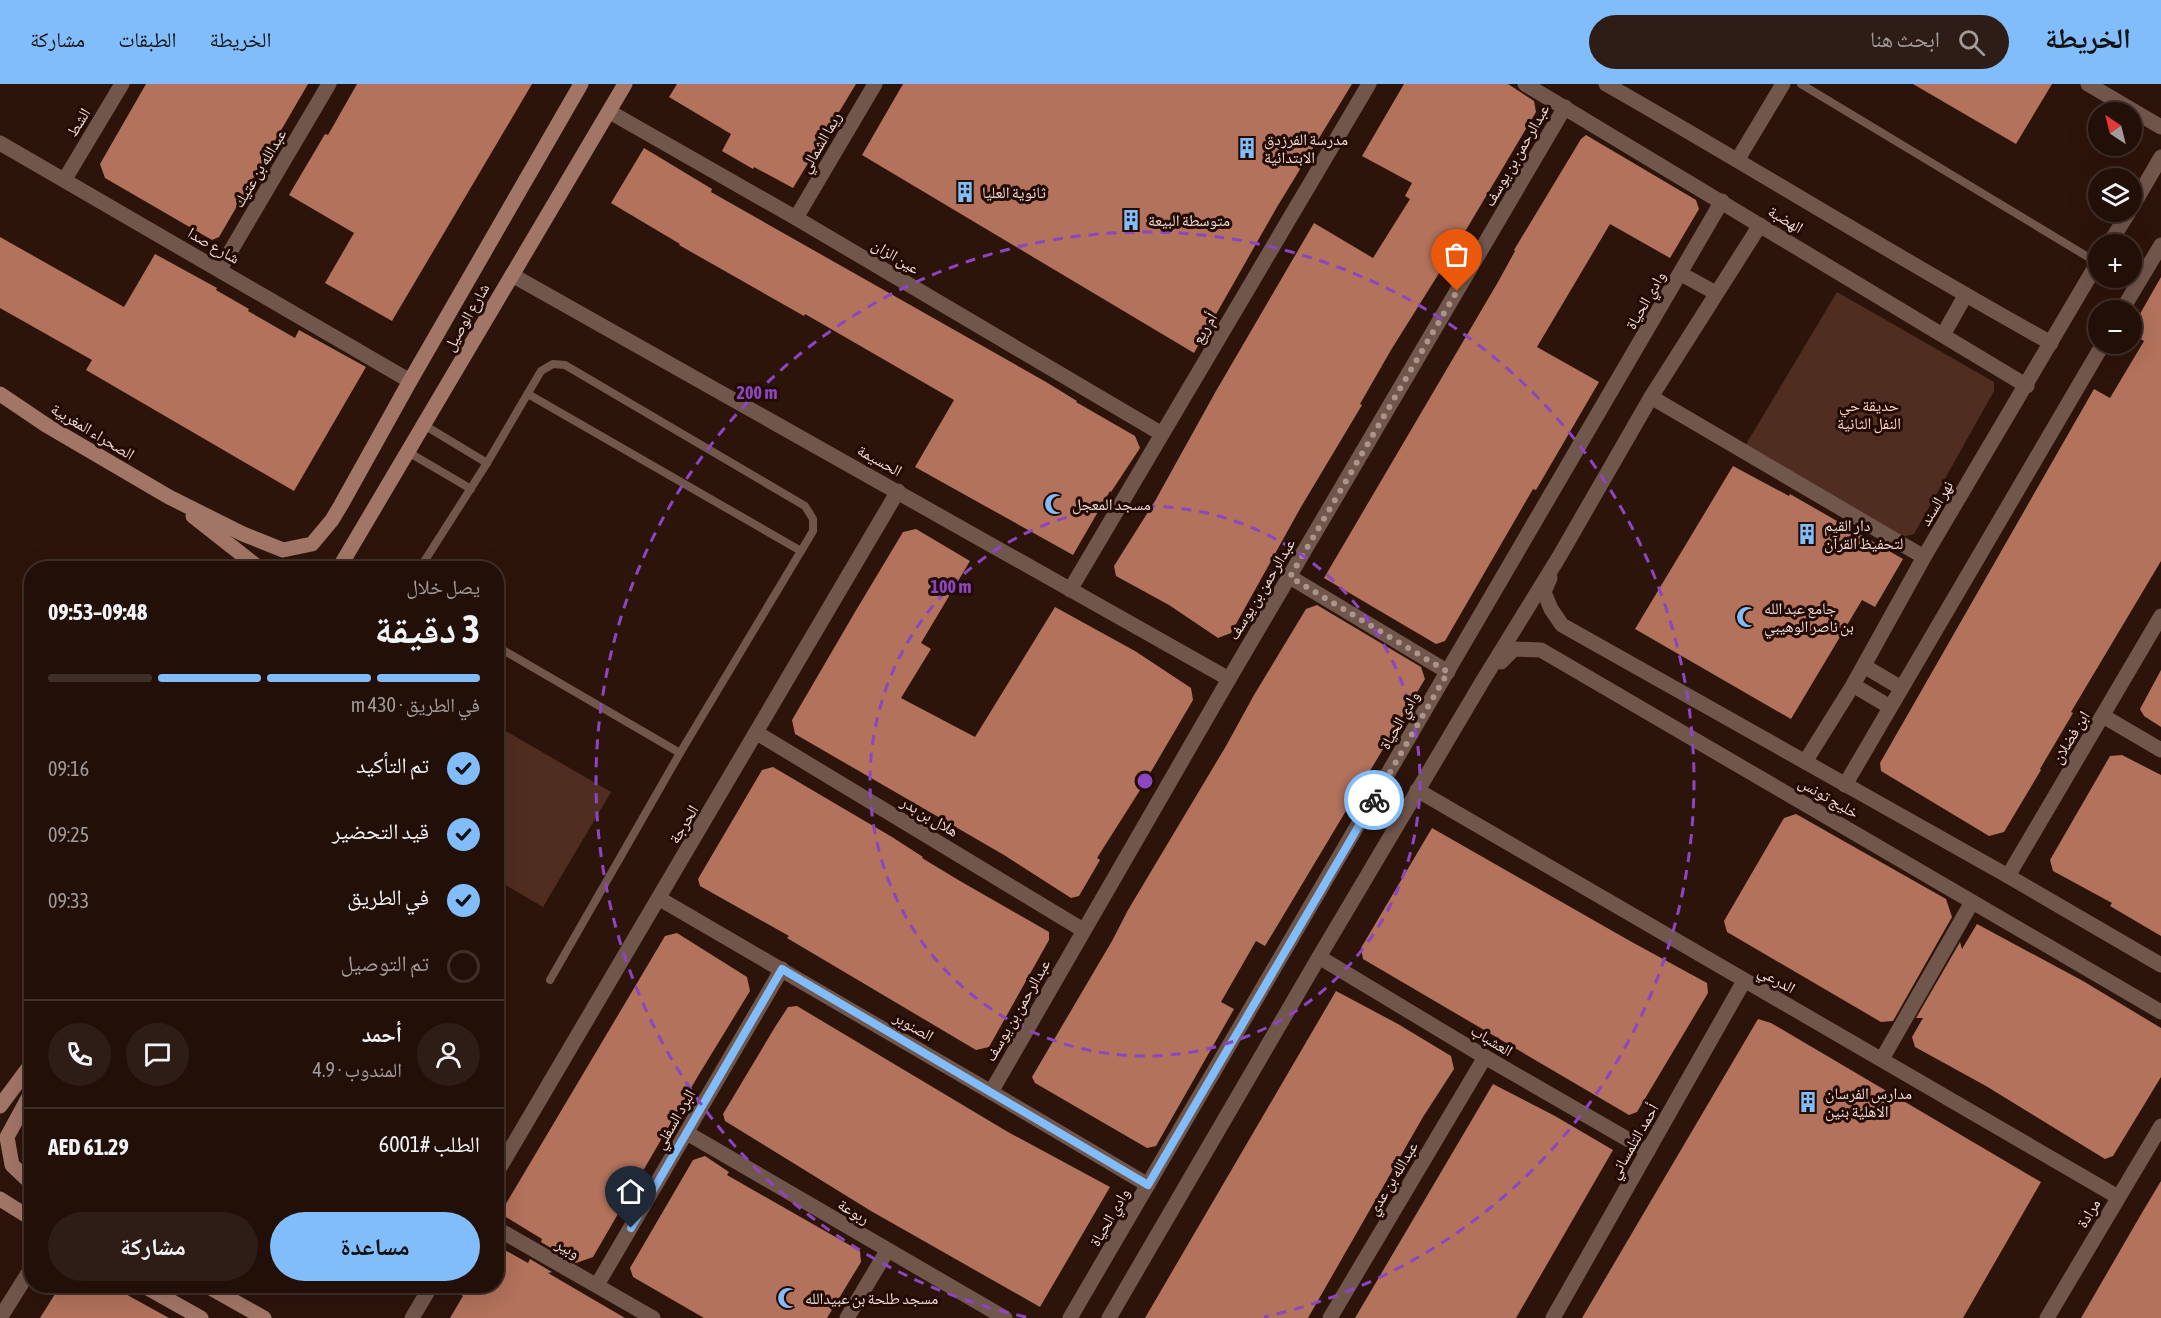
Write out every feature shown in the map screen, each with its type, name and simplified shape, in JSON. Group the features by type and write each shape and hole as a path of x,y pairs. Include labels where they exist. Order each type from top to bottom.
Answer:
{"street":[{"name":"الشط","path":"64,179 122,84"},
{"name":"عبدالله بن عتيك","path":"220,269 329,84"},
{"name":"شارع الوصيل","path":"169,497 243,534 283,550 312,544 332,520 581,84"},
{"name":"شارع الوصيل","path":"343,561 625,84"},
{"name":"ريما الشمالي","path":"796,218 875,84"},
{"name":"أم ريع","path":"1070,590 1369,84"},
{"name":"الهضبة","path":"1526,84 2027,386"},
{"name":"الهضبة","path":"1606,84 1738,159 1965,296 2051,343"},
{"path":"1738,159 1783,84"},
{"path":"2088,84 2161,127"},
{"name":"عبدالرحمن بن يوسف","path":"992,1092 1229,678 1565,107"},
{"name":"عين الزان","path":"610,112 796,218 1162,434"},
{"name":"شارع صدا","path":"0,142 410,381"},
{"path":"2142,190 2161,157"},
{"name":"وادي الحياة","path":"1071,1318 1722,201"},
{"path":"1109,1318 1319,957 1559,557 1651,397 1760,225"},
{"path":"2128,300 2160,250"},
{"path":"1681,274 1716,293"},
{"name":"الحسيمة","path":"512,275 1229,678"},
{"name":"نهر السند","path":"1805,762 1853,685 1924,557 2088,280"},
{"path":"1943,335 1965,296"},
{"path":"1845,785 2097,354"},
{"name":"الصحراء المغربية","path":"0,394 46,425 169,497"},
{"path":"1651,397 1924,557"},
{"path":"0,403 46,425"},
{"name":"الحرجة","path":"504,1161 898,491"},
{"path":"169,497 250,561"},
{"name":"خليج تونس","path":"1559,557 1544,592 1551,609 1562,625 2161,964"},
{"path":"1290,577 1448,672"},
{"name":"ابن فضلان","path":"2008,876 2161,616"},
{"name":"خليج تونس","path":"1482,682 1514,649 1540,651 2161,1011"},
{"path":"1864,666 1901,688"},
{"path":"1853,685 1890,707"},
{"path":"2103,716 2161,750"},
{"name":"هلال بن بدر","path":"757,733 1083,930"},
{"name":"الدرعي","path":"1418,790 2118,1197"},
{"name":"الصنوبر","path":"660,899 1148,1185"},
{"path":"1882,1059 1972,902"},
{"name":"العشباب","path":"1319,957 1485,1057 1648,1151"},
{"name":"البرد السفلي","path":"597,1285 782,969"},
{"name":"أحمد التلمساني","path":"1553,1318 1744,981"},
{"name":"عبدالله بن عدي","path":"1330,1318 1485,1057"},
{"path":"0,1106 24,1074"},
{"path":"24,1106 7,1137 12,1165 24,1176"},
{"name":"مرادة","path":"2047,1318 2161,1126"},
{"name":"ربوعة","path":"687,1132 1005,1318"},
{"path":"0,1199 24,1214"},
{"name":"وبير","path":"504,1233 653,1318"},
{"path":"847,1318 887,1251"},
{"path":"0,1318 24,1280"},
{"path":"156,1293 201,1318"},
{"path":"219,1293 264,1318"},
{"path":"412,1318 427,1293"}],"lane":[{"path":"1801,84 2088,257"},
{"path":"425,561 487,463 541,371 552,364 565,365 805,506 813,519 813,531 680,753 550,980"},
{"path":"528,394 801,551"},
{"path":"424,424 487,463"},
{"path":"408,452 471,489"},
{"path":"504,651 680,753"}],"green space":[{"name":"حديقة حي النفل الثانية","path":"1837,292 1994,382 1994,391 1914,534 1902,537 1745,446"},
{"path":"504,730 611,792 543,907 504,884"}],"building":[{"path":"146,84 308,84 219,237 212,240 105,178 100,164"},
{"path":"357,84 532,84 392,321 325,283 354,233 289,195 325,134 328,135"},
{"path":"677,84 856,84 793,188 722,151 731,134 669,97"},
{"path":"903,84 1352,84 1277,207 1194,353 862,155"},
{"path":"1404,84 1508,84 1534,101 1536,112 1391,350 1360,404 1362,405 1301,507 1231,633 1218,638 1169,605 1116,576 1114,566 1155,501 1314,223 1373,258 1410,199 1405,196 1412,183 1362,156"},
{"path":"1913,84 2052,84 2016,144"},
{"path":"1586,135 1696,200 1699,209 1670,258 1610,224 1537,347 1599,382 1536,490 1533,489 1445,641 1436,644 1324,578 1498,282 1514,250 1581,139"},
{"path":"644,148 712,189 711,192 1046,382 1135,436 1140,448 1110,491 1073,555 915,467 954,400 679,245 611,203"},
{"path":"0,237 124,307 155,254 217,288 216,290 249,309 248,311 295,338 299,330 366,367 294,491 86,370 92,360 0,308"},
{"path":"2161,277 2161,561 2071,712 2073,713 2004,832 1989,836 1881,771 1880,763 2094,389 2110,398 2136,354 2142,354 2144,341 2142,340 2142,310"},
{"name":"جامع عبد الله بن ناصر الوهيبي","path":"1733,466 1789,496 1790,494 1903,559 1875,607 1862,600 1791,719 1635,629"},
{"path":"916,529 970,561 921,643 931,649 901,698 975,737 1055,607 1135,651 1191,688 1193,700 1097,858 1100,860 1079,896 1071,898 1004,855 795,734 792,720 855,612 903,532"},
{"path":"1317,605 1421,667 1425,679 1265,946 1256,941 1221,1002 1234,1009 1156,1146 1147,1148 1035,1083 1032,1077 1254,695 1306,609"},
{"path":"2161,670 2161,727 2144,716 2140,709"},
{"path":"2122,755 2161,775 2161,936 2110,906 2112,903 2053,871 2050,860 2110,756"},
{"path":"773,767 892,837 960,881 1049,932 1049,940 989,1047 976,1050 787,938 789,936 700,886 698,879 762,770"},
{"path":"1796,814 1946,899 1952,917 1893,1021 1881,1022 1727,932 1724,921 1784,818"},
{"path":"1432,828 1707,983 1708,993 1637,1112 1629,1115 1363,959 1361,948"},
{"path":"1977,924 2083,981 2161,1028 2161,1077 2113,1156 2105,1159 1986,1086 1915,1047 1912,1037 1923,1018 1916,1018 1960,942 1962,949"},
{"path":"677,933 747,977 750,991 593,1257 576,1263 506,1217 504,1207 665,936"},
{"path":"1336,991 1451,1056 1454,1069 1423,1117 1308,1318 1145,1318"},
{"path":"797,1006 1008,1132 1110,1187 1040,1307 871,1211 725,1121 723,1114 775,1027 788,1007"},
{"name":"مدارس الفرسان الاهلية بنين","path":"1758,1019 1771,1023 2041,1182 1963,1318 1582,1318"},
{"path":"1493,1084 1555,1116 1613,1150 1516,1318 1355,1318"},
{"path":"705,1156 729,1172 727,1175 860,1251 861,1262 827,1318 704,1318 633,1277 630,1268 693,1160"},
{"path":"2161,1181 2161,1318 2081,1318 2143,1211"},
{"path":"504,1250 528,1263 530,1259 552,1272 548,1273 625,1318 450,1318 463,1296 458,1293 504,1293"},
{"path":"56,1293 124,1293 169,1318 40,1318"}],"way so far":[{"path":"1374,800 1448,672 1290,577 1457,291"}],"place":[{"name":"مدرسة الفرزدق الابتدائية","path":"1247,148"},
{"name":"ثانوية العليا","path":"965,192"},
{"name":"متوسطة البيعة","path":"1131,220"},
{"name":"مسجد المعجل","path":"1055,504"},
{"name":"دار القيم لتحفيظ القرآن","path":"1807,534"},
{"name":"جامع عبد الله بن ناصر الوهيبي","path":"1747,617"},
{"name":"مدارس الفرسان الاهلية بنين","path":"1808,1102"},
{"name":"مسجد طلحة بن عبيدالله","path":"788,1298"}],"route":[{"path":"631,1228 782,969 1148,1185 1374,800"}]}
